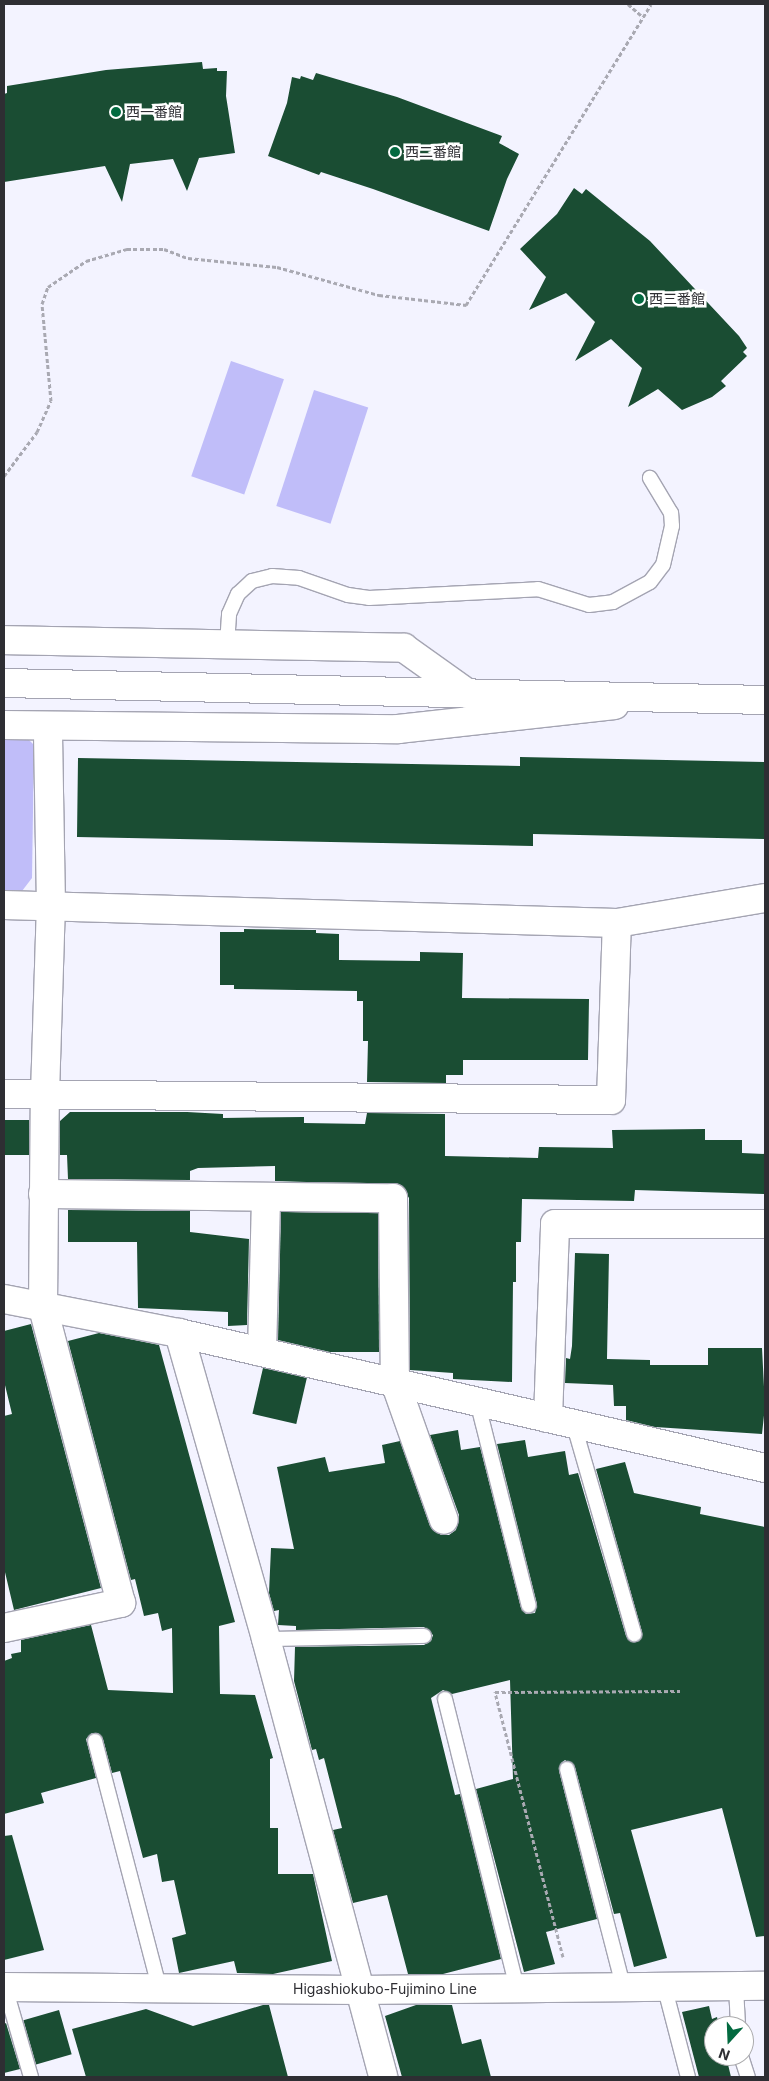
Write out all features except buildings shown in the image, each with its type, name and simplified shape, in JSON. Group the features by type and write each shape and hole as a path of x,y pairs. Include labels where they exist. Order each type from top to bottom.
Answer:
{"street":[{"path":"4,640 404,648 470,695"},
{"path":"4,684 765,700"},
{"path":"4,725 398,728 662,699"},
{"path":"4,1628 121,1603 43,1308 43,1194 51,906 48,726"},
{"path":"4,905 617,923 765,898"},
{"path":"4,1094 611,1100 617,923"},
{"path":"43,1194 393,1198 395,1382 444,1520"},
{"path":"262,1352 266,1198"},
{"path":"560,1419 555,1224 765,1224"},
{"path":"4,1299 179,1333 560,1419 765,1468"},
{"path":"179,1333 266,1639 383,2077"},
{"name":"Higashiokubo-Fujimino Line","path":"4,1987 624,1990 765,1986"}],"lane":[{"path":"227,644 229,614 238,594 252,581 272,576 299,578 369,598 538,589 589,605 613,602 650,582 663,565 672,526 671,513 650,478"},
{"path":"477,1401 529,1606"},
{"path":"560,1419 634,1634"},
{"path":"266,1639 424,1636"},
{"path":"446,1699 517,1988"},
{"path":"95,1741 159,1987"},
{"path":"567,1769 624,1990"},
{"path":"4,1987 30,2077"},
{"path":"736,1987 737,2016"},
{"path":"665,1989 688,2077"}],"path":[{"path":"628,4 643,17"},
{"path":"4,476 37,432 52,401 42,304 48,286 86,261 127,249 164,249 188,258 277,267 371,293 431,303 466,305 651,4"}],"shaded area":[{"path":"231,361 284,379 244,495 191,476"},
{"path":"314,390 368,408 331,524 276,506"},
{"path":"4,735 24,735 34,745 32,878 22,891 4,890"}],"place":[{"name":"西一番館","path":"116,112"},
{"name":"西二番館","path":"395,152"},
{"name":"西三番館","path":"639,299"}]}
